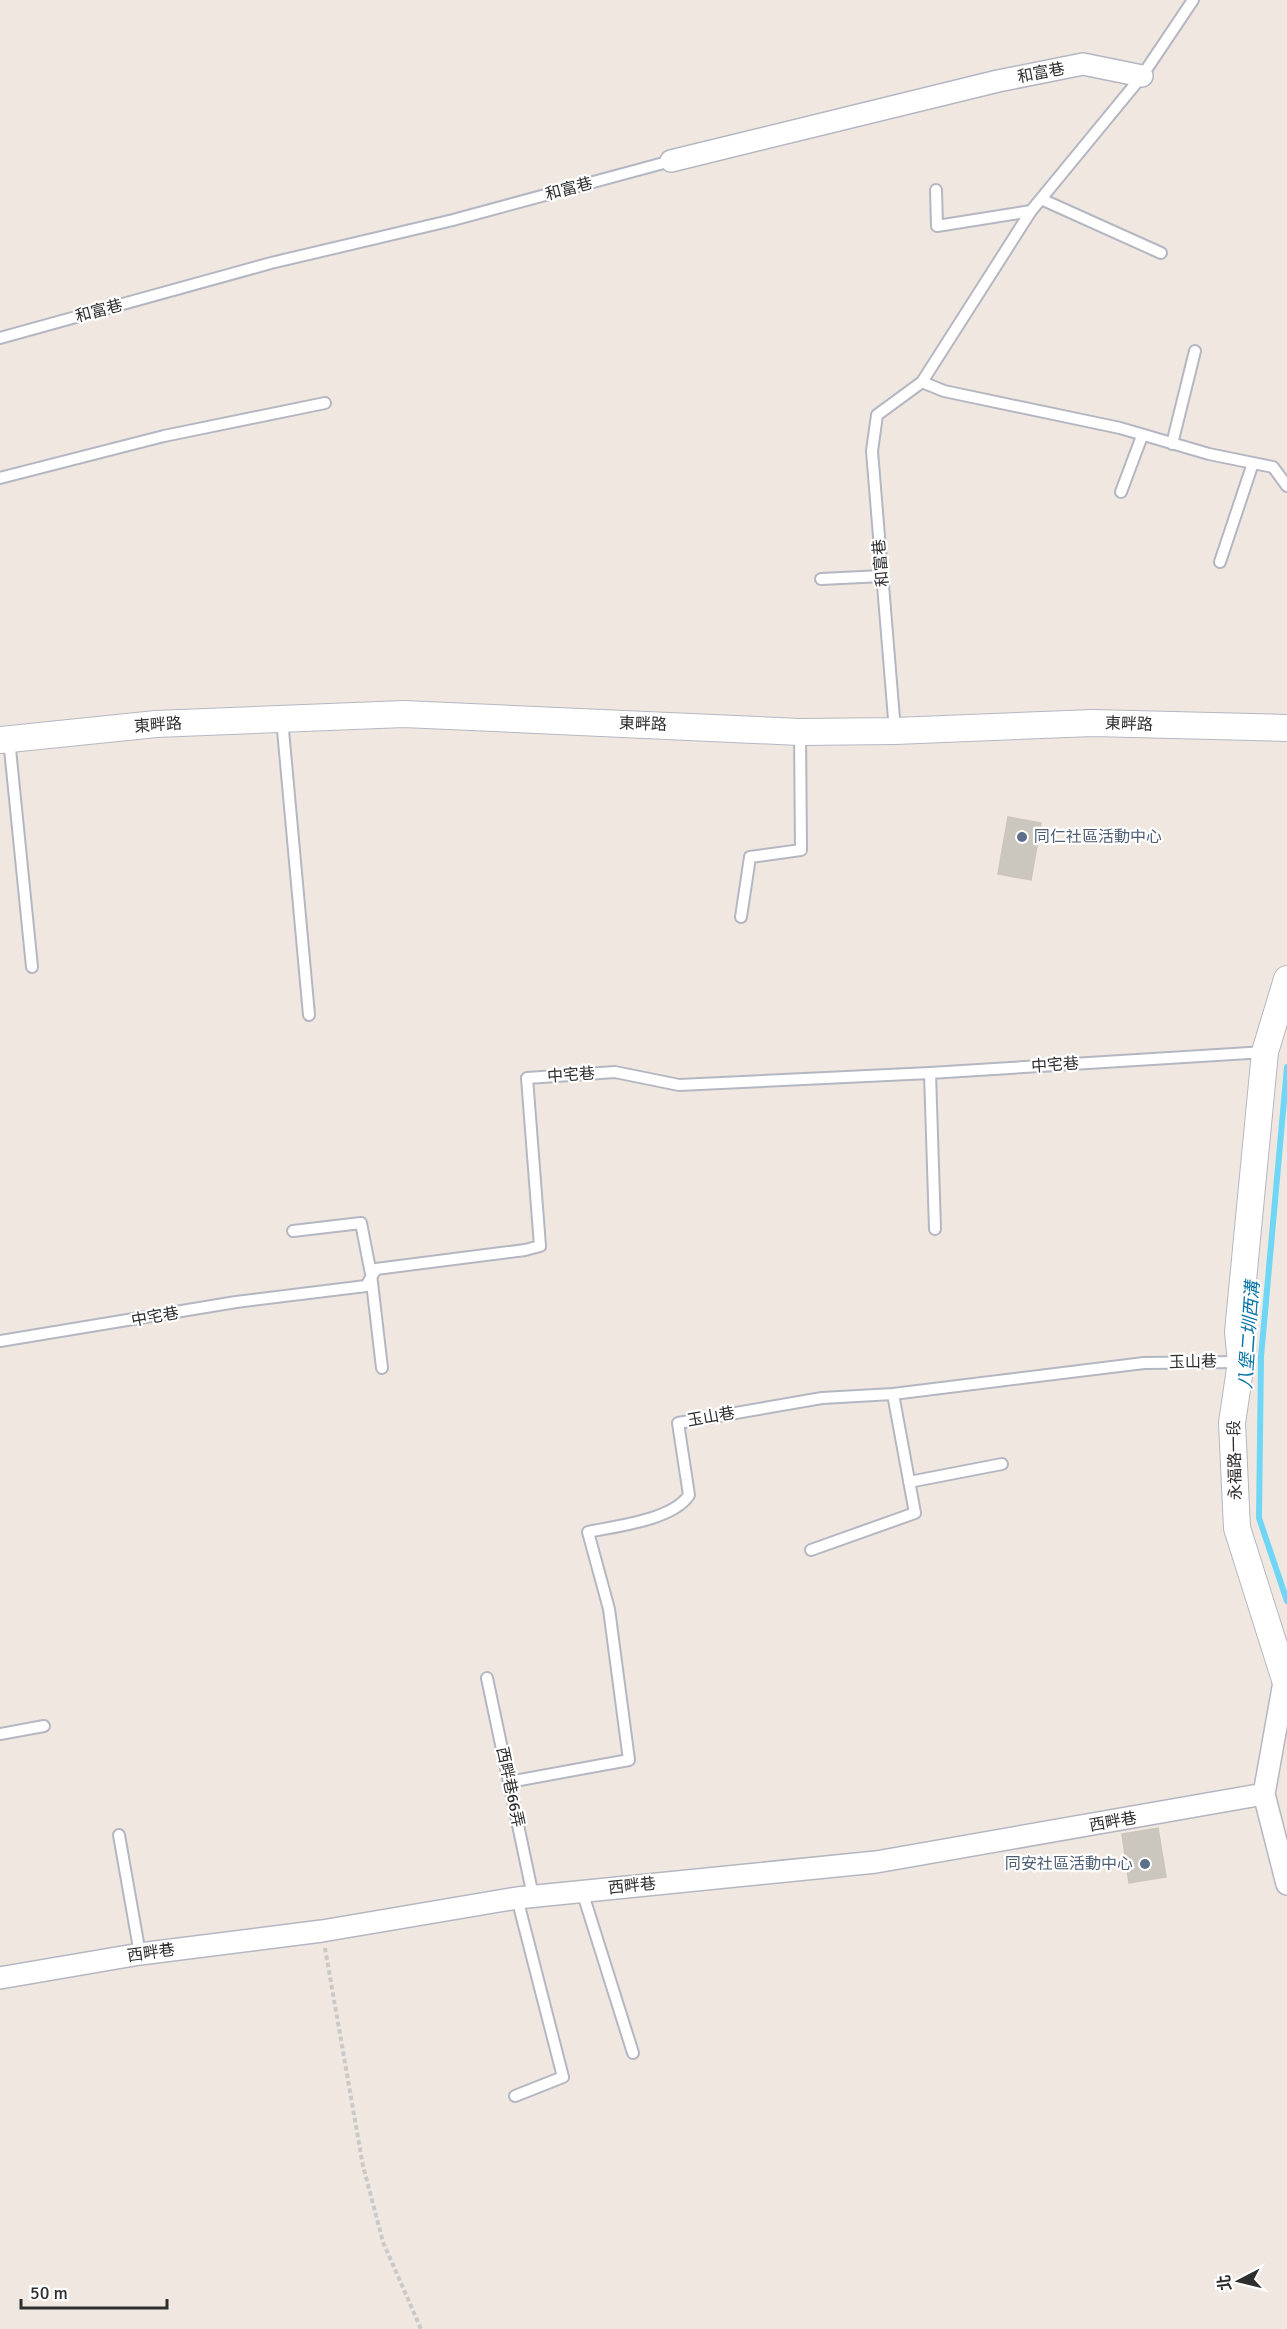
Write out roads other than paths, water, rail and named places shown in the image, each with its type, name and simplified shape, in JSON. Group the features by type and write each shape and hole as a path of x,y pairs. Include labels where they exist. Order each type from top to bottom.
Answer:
{"street":[{"name":"和富巷","path":"671,161 998,81 1083,64 1142,76"},
{"name":"東畔路","path":"4,740 156,724 404,714 800,732 895,731 1093,723 1287,729"},
{"name":"永福路一段","path":"1286,1684 1237,1528 1232,1423 1241,1362 1238,1332 1265,1052 1287,979"},
{"path":"1286,1684 1264,1794 1287,1884"},
{"name":"西畔巷","path":"0,1978 140,1954 322,1931 525,1897 876,1862 1264,1794"}],"lane":[{"name":"和富巷","path":"895,731 872,451 877,415 922,382 1031,211 1142,76 1193,0"},
{"name":"和富巷","path":"0,338 271,263 453,220 671,161"},
{"path":"936,190 937,226 1031,211"},
{"path":"1041,200 1161,253"},
{"path":"1172,444 1195,351"},
{"path":"922,382 944,391 1273,467 1287,486"},
{"path":"0,478 164,436 325,403"},
{"path":"1120,492 1142,435"},
{"path":"1220,562 1253,463"},
{"path":"821,579 882,576"},
{"path":"282,719 309,1015"},
{"path":"741,916 750,857 801,850 800,732"},
{"path":"4,740 32,967"},
{"name":"中宅巷","path":"0,1341 236,1302 366,1286 376,1269 525,1250 540,1246 527,1078 615,1072 679,1085 930,1073 1265,1052"},
{"path":"930,1073 936,1228"},
{"path":"293,1231 361,1223 371,1274 382,1368"},
{"name":"玉山巷","path":"509,1782 629,1760 609,1609 588,1532 648,1520 683,1504 689,1495 678,1423 822,1398 893,1394 1144,1363 1241,1362"},
{"path":"811,1550 915,1513 893,1394"},
{"path":"909,1482 1002,1464"},
{"name":"西畔巷66弄","path":"487,1678 509,1782 525,1897 563,2077 515,2096"},
{"path":"0,1734 44,1726"},
{"path":"119,1835 140,1954"},
{"path":"582,1891 633,2053"}],"waterway":[{"name":"八堡二圳西溝","path":"1287,1067 1261,1357 1259,1518 1287,1601"}],"place":[{"name":"同仁社區活動中心","path":"1022,837"},
{"name":"同安社區活動中心","path":"1145,1864"}]}
